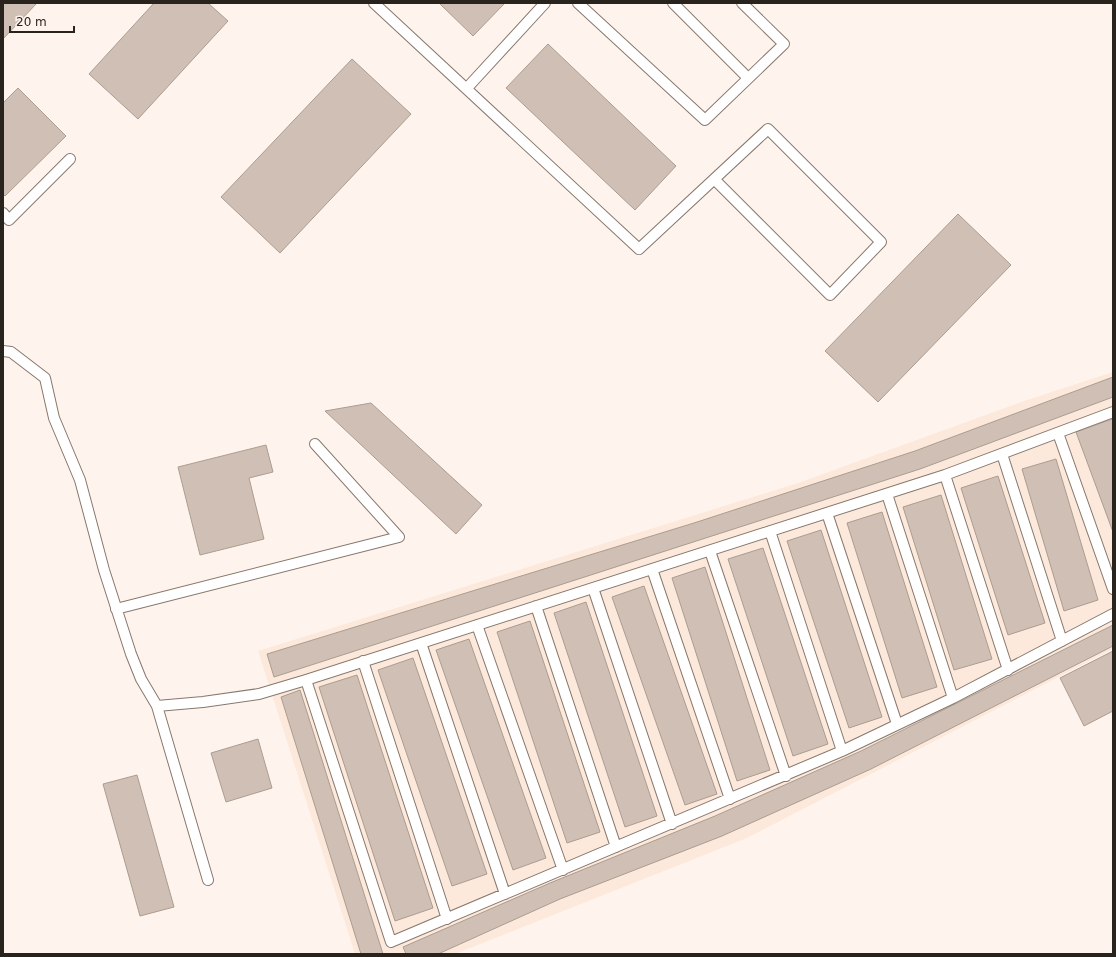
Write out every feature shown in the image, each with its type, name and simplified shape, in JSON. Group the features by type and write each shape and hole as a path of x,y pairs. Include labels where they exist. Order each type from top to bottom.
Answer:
{"lane":[{"path":"374,3 640,249 768,129 881,242 830,295 714,180"},
{"path":"467,88 545,3"},
{"path":"578,3 705,120 784,44 742,3"},
{"path":"673,3 748,78"},
{"path":"3,213 9,220 70,159"},
{"path":"3,351 10,352 44,378 54,418 80,480 104,570 131,654 141,679 157,706 208,880"},
{"path":"157,706 203,702 259,694 306,680 945,475 1113,412"},
{"path":"1058,433 1113,589"},
{"path":"116,609 399,537 315,444"},
{"path":"1002,454 1062,641"},
{"path":"945,475 1008,670"},
{"path":"887,494 954,698"},
{"path":"827,513 897,724"},
{"path":"770,532 842,751"},
{"path":"710,551 786,776"},
{"path":"652,569 730,799"},
{"path":"593,588 672,824"},
{"path":"536,606 616,847"},
{"path":"306,680 391,942 842,751 954,698 1113,614"},
{"path":"478,625 563,870"},
{"path":"421,643 505,894"},
{"path":"363,661 447,919"}],"shaded area":[{"path":"1113,372 1113,649 747,838 455,954 355,954 258,651 798,483 1027,400"}],"building":[{"path":"3,3 37,3 3,39"},
{"path":"154,3 208,3 228,21 138,119 89,74"},
{"path":"439,3 505,3 473,36"},
{"path":"548,44 676,166 635,210 506,88"},
{"path":"352,59 411,114 280,253 221,197"},
{"path":"18,88 66,136 5,196 3,194 3,103"},
{"path":"958,214 1011,265 878,402 825,351"},
{"path":"1113,377 1113,397 920,469 274,677 267,654 694,523 915,451"},
{"path":"371,403 482,505 456,534 325,411"},
{"path":"1112,419 1113,422 1113,532 1076,432"},
{"path":"266,445 273,472 249,478 264,539 200,555 178,467"},
{"path":"1056,459 1098,600 1064,611 1022,469"},
{"path":"998,476 1045,623 1008,635 961,488"},
{"path":"941,495 992,659 954,670 903,507"},
{"path":"882,512 937,687 902,698 847,523"},
{"path":"821,530 882,717 849,728 787,541"},
{"path":"763,548 828,744 793,756 728,559"},
{"path":"705,567 770,770 737,781 672,578"},
{"path":"644,586 717,794 685,805 612,597"},
{"path":"586,602 657,816 625,827 554,613"},
{"path":"530,621 600,832 567,843 497,632"},
{"path":"1113,625 1113,646 871,769 722,836 560,899 438,954 406,954 403,947 550,883 715,816 861,751"},
{"path":"469,639 546,858 513,870 436,650"},
{"path":"1113,651 1113,711 1084,726 1060,678"},
{"path":"413,658 487,874 452,886 378,670"},
{"path":"357,675 433,908 395,921 319,687"},
{"path":"300,690 383,954 361,954 281,697"},
{"path":"258,739 272,788 226,802 211,753"},
{"path":"137,775 174,907 140,916 103,784"}]}
